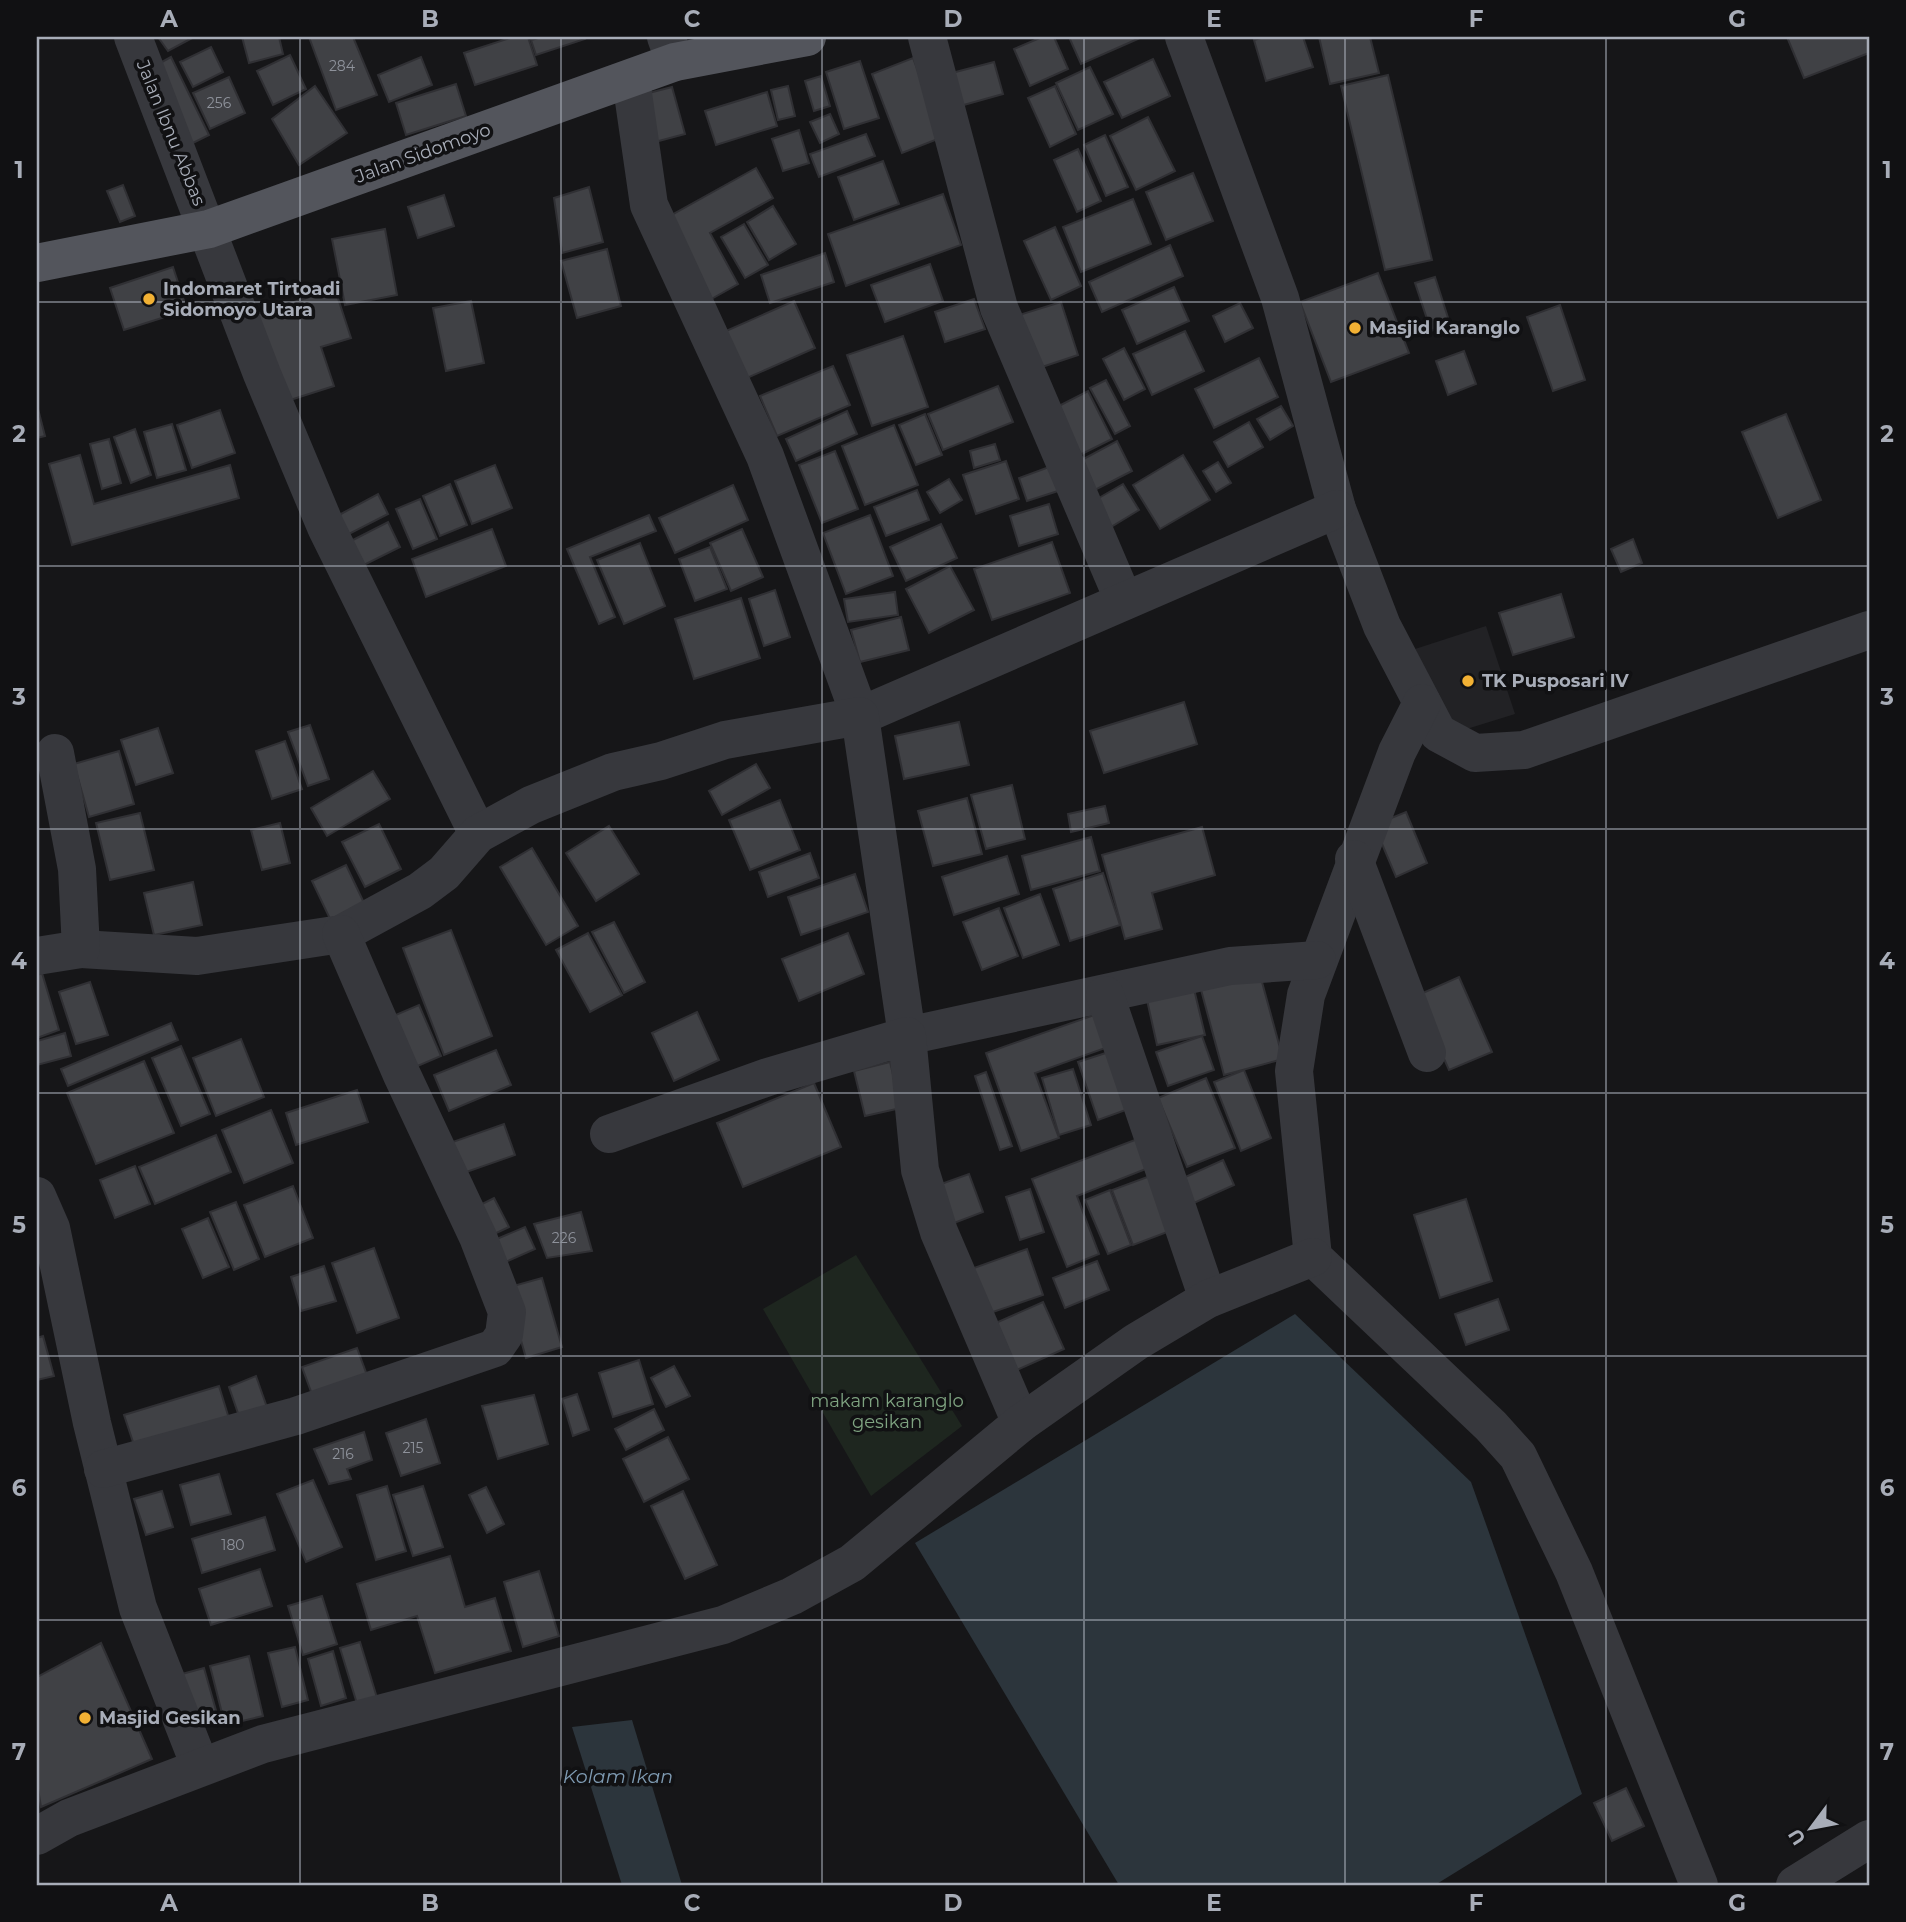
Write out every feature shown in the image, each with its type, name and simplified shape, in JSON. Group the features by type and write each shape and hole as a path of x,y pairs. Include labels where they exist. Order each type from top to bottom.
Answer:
{"main road":[{"name":"Jalan Sidomoyo","path":"37,263 209,229 631,80 670,49 807,37"}],"street":[{"name":"Jalan Ibnu Abbas","path":"133,37 209,229 262,374 326,527 478,834"},
{"path":"927,37 999,308 1124,601"},
{"path":"1184,37 1280,298 1337,509 1381,626 1438,733 1475,753 1524,750 1869,630"},
{"path":"631,80 649,205 765,456 860,716 907,1036 919,1170 939,1231 1021,1423"},
{"path":"37,956 81,949 197,956 341,934 420,891 444,873 478,834 531,805 613,772 660,761 725,740 860,716 1337,509"},
{"path":"1422,703 1397,752 1354,859 1306,995 1294,1071 1313,1257 1491,1426 1518,1455 1574,1572 1699,1885"},
{"path":"55,753 76,869 81,949"},
{"path":"1354,859 1427,1053"},
{"path":"103,1469 296,1416 495,1348 504,1335 507,1312 478,1237 402,1075 341,934"},
{"path":"609,1134 768,1077 907,1036 1105,995 1153,980 1230,966 1317,960"},
{"path":"1105,995 1208,1299"},
{"path":"37,1196 51,1228 103,1469 138,1608 200,1766"},
{"path":"37,1836 69,1818 263,1744 723,1625 792,1596 852,1563 1021,1423 1136,1342 1208,1299 1313,1257"},
{"path":"1795,1885 1869,1839"}],"shaded area":[{"name":"TK Pusposari IV","path":"1486,626 1515,714 1457,732 1415,649"}],"green space":[{"name":"makam karanglo gesikan","path":"856,1255 962,1426 871,1496 763,1309"}],"water":[{"path":"1295,1314 1471,1482 1582,1794 1435,1885 1119,1885 915,1543"},
{"name":"Kolam Ikan","path":"632,1720 682,1885 622,1885 572,1727"}],"building":[{"path":"158,37 194,37 168,51"},
{"path":"242,37 279,37 283,54 249,63"},
{"path":"309,37 353,37 377,95 336,110"},
{"path":"513,37 528,37 537,65 475,85 464,53"},
{"path":"542,37 585,39 536,55 531,40"},
{"path":"1042,37 1054,37 1068,69 1030,86 1014,49"},
{"path":"1069,37 1140,37 1140,38 1081,64"},
{"path":"1264,37 1303,37 1313,67 1266,81 1254,40"},
{"path":"1319,37 1370,37 1379,73 1330,84"},
{"path":"1787,37 1869,37 1869,53 1804,78"},
{"path":"211,47 223,72 193,87 180,62"},
{"path":"290,55 306,89 273,105 257,71"},
{"path":"171,57 209,135 187,146 149,69"},
{"path":"421,57 432,85 389,102 378,75"},
{"path":"913,58 943,137 902,153 872,74"},
{"path":"1153,59 1170,96 1122,118 1104,82"},
{"path":"860,61 879,118 844,129 826,72"},
{"path":"994,62 1003,94 953,108 944,75"},
{"path":"1090,67 1113,114 1078,130 1056,83"},
{"path":"1388,75 1432,260 1385,270 1341,86"},
{"path":"821,76 830,106 814,111 805,81"},
{"path":"229,77 245,113 210,129 193,93"},
{"path":"456,84 466,116 406,135 396,103"},
{"path":"315,86 347,133 299,165 272,119"},
{"path":"788,86 795,116 778,120 771,90"},
{"path":"1055,86 1076,134 1050,147 1028,98"},
{"path":"672,87 685,134 655,142 641,95"},
{"path":"767,92 777,126 716,145 705,111"},
{"path":"830,114 839,134 820,143 810,122"},
{"path":"1148,117 1175,171 1136,190 1110,136"},
{"path":"799,130 809,163 783,171 772,139"},
{"path":"866,134 875,156 819,177 810,154"},
{"path":"1105,135 1128,187 1106,196 1084,145"},
{"path":"1078,149 1101,201 1077,212 1054,160"},
{"path":"883,161 899,204 854,220 838,177"},
{"path":"756,168 773,198 710,233 738,284 706,302 661,221"},
{"path":"1193,173 1213,221 1166,240 1146,192"},
{"path":"123,185 135,216 120,222 107,191"},
{"path":"589,187 603,242 562,253 554,198"},
{"path":"943,194 961,245 846,286 828,234"},
{"path":"444,195 454,226 418,238 408,207"},
{"path":"1133,199 1151,244 1081,272 1063,227"},
{"path":"773,206 796,244 769,260 747,222"},
{"path":"744,224 768,265 745,278 721,237"},
{"path":"1055,227 1081,286 1051,300 1024,241"},
{"path":"385,229 397,295 345,305 332,239"},
{"path":"1170,245 1183,276 1102,312 1089,282"},
{"path":"607,249 621,306 577,318 561,261"},
{"path":"825,253 834,282 770,303 761,275"},
{"path":"930,264 943,301 885,322 871,285"},
{"name":"Indomaret Tirtoadi Sidomoyo Utara","path":"173,267 187,310 124,330 110,288"},
{"name":"Masjid Karanglo","path":"1378,273 1409,353 1331,382 1300,302"},
{"path":"1435,277 1450,324 1431,331 1415,283"},
{"path":"1174,287 1189,321 1137,344 1122,310"},
{"path":"335,289 351,338 321,347 334,386 284,402 256,314"},
{"path":"974,299 985,329 945,342 935,312"},
{"path":"471,301 484,363 446,371 433,308"},
{"path":"794,301 815,348 747,378 726,331"},
{"path":"1061,302 1078,355 1030,371 1013,317"},
{"path":"1240,303 1253,328 1225,342 1213,316"},
{"path":"1560,305 1585,380 1553,391 1527,317"},
{"path":"1185,331 1204,371 1152,395 1133,354"},
{"path":"903,336 928,407 872,426 847,355"},
{"path":"1124,348 1145,389 1124,400 1103,359"},
{"path":"1464,351 1476,384 1448,395 1436,361"},
{"path":"1259,358 1278,397 1214,428 1195,389"},
{"path":"833,366 850,405 777,436 760,396"},
{"path":"1106,380 1130,426 1115,434 1090,388"},
{"path":"998,386 1013,422 943,450 928,414"},
{"path":"1088,391 1112,439 1072,459 1047,412"},
{"path":"37,405 45,436 37,438"},
{"path":"1281,406 1293,426 1270,440 1257,419"},
{"path":"220,410 235,453 192,468 177,425"},
{"path":"847,411 857,434 796,461 786,439"},
{"path":"925,414 942,455 916,465 899,425"},
{"path":"1786,414 1821,500 1778,518 1742,432"},
{"path":"1249,422 1263,447 1228,467 1214,442"},
{"path":"172,424 186,470 157,478 144,432"},
{"path":"894,425 918,485 865,505 842,446"},
{"path":"135,429 151,475 131,483 114,437"},
{"path":"109,439 121,483 102,489 90,444"},
{"path":"1117,441 1132,471 1091,492 1076,463"},
{"path":"995,444 1000,460 974,468 970,451"},
{"path":"835,451 858,509 822,523 799,465"},
{"path":"80,455 94,504 230,465 239,498 72,545 49,464"},
{"path":"1183,455 1210,500 1160,529 1133,485"},
{"path":"1006,461 1019,499 976,514 963,475"},
{"path":"1218,462 1231,483 1216,492 1203,471"},
{"path":"495,465 512,508 472,524 455,481"},
{"path":"1049,467 1058,491 1027,501 1019,478"},
{"path":"949,479 962,500 940,513 927,492"},
{"path":"450,484 467,525 440,536 423,496"},
{"path":"1123,484 1139,510 1101,533 1085,506"},
{"path":"733,485 748,520 675,553 659,518"},
{"path":"917,490 929,520 886,536 874,507"},
{"path":"378,494 388,514 349,534 339,515"},
{"path":"420,499 437,539 413,549 396,509"},
{"path":"1049,504 1058,534 1019,546 1010,516"},
{"path":"649,515 656,531 590,557 615,617 599,624 567,549"},
{"path":"870,515 893,576 846,594 823,533"},
{"path":"388,522 400,547 358,568 345,544"},
{"path":"941,524 957,558 906,581 890,547"},
{"path":"492,529 506,566 426,597 412,559"},
{"path":"742,529 763,577 731,591 710,543"},
{"path":"1633,539 1642,563 1621,572 1611,549"},
{"path":"1052,542 1070,593 992,620 974,569"},
{"path":"640,543 665,606 624,624 597,560"},
{"path":"710,547 727,589 695,601 679,559"},
{"path":"950,566 974,610 929,633 906,589"},
{"path":"775,590 790,637 764,646 749,599"},
{"path":"895,592 898,615 848,622 844,599"},
{"path":"1561,594 1574,637 1513,655 1499,613"},
{"path":"741,598 760,658 694,679 675,619"},
{"path":"901,617 909,650 860,662 851,630"},
{"path":"1184,702 1197,744 1104,773 1090,731"},
{"path":"959,722 969,765 904,779 895,736"},
{"path":"310,725 329,779 308,786 288,732"},
{"path":"158,728 173,773 136,785 121,740"},
{"path":"285,741 302,789 272,799 256,751"},
{"path":"119,751 134,804 89,817 74,764"},
{"path":"756,764 770,788 722,815 709,791"},
{"path":"373,771 390,799 327,836 311,808"},
{"path":"1012,785 1025,839 986,849 971,795"},
{"path":"967,798 982,854 933,866 918,811"},
{"path":"780,800 800,850 750,870 729,820"},
{"path":"1105,806 1109,823 1071,832 1068,814"},
{"path":"1406,812 1427,863 1396,877 1374,825"},
{"path":"140,813 154,870 110,880 96,823"},
{"path":"280,823 290,863 262,870 251,830"},
{"path":"379,824 401,869 365,887 342,842"},
{"path":"609,826 639,874 596,901 566,853"},
{"path":"1202,827 1215,875 1152,893 1162,929 1125,939 1102,855"},
{"path":"1091,837 1100,871 1031,890 1022,856"},
{"path":"532,848 578,926 546,945 500,867"},
{"path":"810,853 819,878 768,897 759,872"},
{"path":"1007,856 1019,894 954,915 942,877"},
{"path":"346,865 365,905 331,921 312,881"},
{"path":"1103,873 1120,925 1070,941 1053,889"},
{"path":"855,874 868,912 801,935 788,897"},
{"path":"193,882 202,925 154,935 144,893"},
{"path":"1040,894 1059,945 1023,958 1004,908"},
{"path":"999,908 1018,956 982,970 963,922"},
{"path":"614,922 645,982 624,993 592,932"},
{"path":"451,930 492,1036 444,1055 403,948"},
{"path":"588,933 622,995 590,1012 556,950"},
{"path":"848,933 864,974 799,1001 782,959"},
{"path":"1259,971 1283,1059 1224,1075 1200,986"},
{"path":"42,973 59,1030 37,1038 37,975"},
{"path":"1459,977 1492,1052 1449,1070 1416,996"},
{"path":"90,982 108,1035 76,1044 59,992"},
{"path":"1194,989 1205,1035 1157,1045 1147,1000"},
{"path":"419,1005 441,1056 406,1071 384,1020"},
{"path":"697,1012 719,1060 674,1081 652,1033"},
{"path":"1100,1013 1111,1046 1035,1073 1059,1138 1021,1151 986,1053"},
{"path":"171,1023 178,1040 68,1086 61,1069"},
{"path":"65,1033 71,1056 37,1065 37,1041"},
{"path":"1202,1036 1214,1070 1168,1086 1156,1052"},
{"path":"241,1039 264,1097 216,1116 193,1058"},
{"path":"181,1046 210,1114 181,1126 152,1058"},
{"path":"1118,1049 1137,1106 1098,1120 1078,1062"},
{"path":"496,1050 511,1085 449,1111 434,1075"},
{"path":"144,1061 174,1133 96,1164 67,1093"},
{"path":"890,1062 901,1108 865,1116 854,1071"},
{"path":"1073,1069 1091,1125 1059,1135 1042,1078"},
{"path":"1244,1070 1271,1138 1241,1151 1214,1082"},
{"path":"986,1072 1012,1146 1000,1150 975,1076"},
{"path":"1206,1078 1235,1148 1187,1167 1158,1098"},
{"path":"814,1083 841,1147 743,1187 717,1123"},
{"path":"357,1090 368,1122 296,1145 286,1113"},
{"path":"271,1110 293,1163 244,1183 222,1130"},
{"path":"504,1124 515,1155 455,1176 444,1145"},
{"path":"216,1135 231,1172 155,1204 139,1167"},
{"path":"1140,1138 1151,1167 1077,1196 1099,1254 1067,1267 1032,1179"},
{"path":"1223,1160 1234,1185 1194,1203 1183,1178"},
{"path":"135,1166 150,1204 115,1218 100,1180"},
{"path":"969,1174 983,1212 941,1228 927,1189"},
{"path":"1150,1176 1170,1231 1133,1245 1112,1190"},
{"path":"293,1186 313,1238 265,1257 244,1205"},
{"path":"1030,1189 1044,1232 1020,1240 1006,1197"},
{"path":"1110,1190 1131,1245 1108,1254 1085,1200"},
{"path":"494,1198 509,1227 488,1237 474,1208"},
{"path":"1466,1199 1492,1281 1440,1298 1414,1215"},
{"path":"236,1202 259,1259 234,1270 210,1212"},
{"path":"581,1212 592,1251 547,1258 534,1224"},
{"path":"208,1218 229,1267 203,1278 182,1229"},
{"path":"525,1227 535,1249 494,1267 485,1244"},
{"path":"374,1248 399,1318 357,1333 332,1263"},
{"path":"1027,1249 1043,1295 987,1314 971,1269"},
{"path":"1097,1261 1109,1290 1065,1308 1053,1278"},
{"path":"324,1266 336,1301 301,1311 291,1277"},
{"path":"542,1278 562,1347 526,1358 506,1288"},
{"path":"1498,1299 1509,1330 1466,1345 1455,1314"},
{"path":"1043,1302 1064,1349 1010,1373 989,1326"},
{"path":"43,1336 54,1376 37,1380 37,1338"},
{"path":"357,1348 368,1378 313,1397 302,1367"},
{"path":"639,1360 653,1404 613,1417 599,1373"},
{"path":"674,1366 690,1396 666,1407 651,1378"},
{"path":"256,1376 269,1413 241,1422 229,1387"},
{"path":"219,1386 231,1425 137,1454 124,1415"},
{"path":"577,1394 589,1430 573,1436 562,1399"},
{"path":"534,1395 548,1444 498,1459 482,1406"},
{"path":"654,1409 664,1430 626,1450 615,1429"},
{"path":"426,1419 440,1463 401,1476 386,1433"},
{"path":"364,1432 372,1460 347,1469 351,1479 329,1484 314,1449"},
{"path":"668,1437 689,1479 644,1502 623,1459"},
{"path":"219,1474 231,1514 191,1525 180,1485"},
{"path":"313,1480 342,1547 306,1562 277,1494"},
{"path":"387,1486 406,1551 376,1560 357,1495"},
{"path":"423,1486 443,1547 413,1556 393,1495"},
{"path":"486,1487 504,1524 487,1533 469,1495"},
{"path":"162,1491 173,1527 146,1535 134,1499"},
{"path":"683,1491 717,1565 685,1579 651,1506"},
{"path":"265,1517 275,1550 202,1573 192,1539"},
{"path":"450,1556 465,1607 495,1598 511,1651 435,1673 417,1616 371,1630 357,1584"},
{"path":"260,1569 272,1606 211,1625 199,1589"},
{"path":"539,1571 559,1636 523,1647 504,1582"},
{"path":"322,1596 337,1644 303,1655 288,1606"},
{"path":"360,1642 378,1701 358,1707 340,1648"},
{"name":"Masjid Gesikan","path":"101,1643 152,1759 41,1807 37,1783 37,1677"},
{"path":"295,1647 308,1700 282,1707 268,1653"},
{"path":"333,1651 346,1698 321,1706 308,1659"},
{"path":"249,1656 263,1716 225,1725 210,1666"},
{"path":"204,1668 219,1721 199,1727 182,1674"},
{"path":"1626,1788 1644,1826 1612,1841 1594,1803"}],"place":[{"name":"Indomaret Tirtoadi Sidomoyo Utara","path":"149,299"},
{"name":"Masjid Karanglo","path":"1355,328"},
{"name":"TK Pusposari IV","path":"1468,681"},
{"name":"Masjid Gesikan","path":"85,1718"}]}
